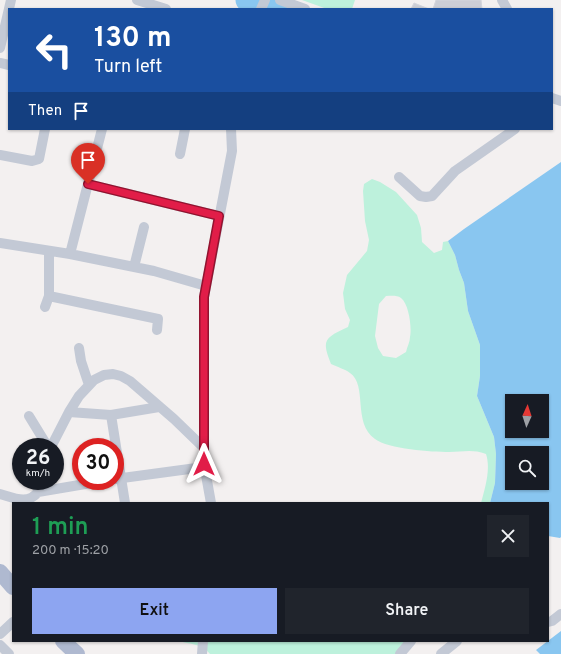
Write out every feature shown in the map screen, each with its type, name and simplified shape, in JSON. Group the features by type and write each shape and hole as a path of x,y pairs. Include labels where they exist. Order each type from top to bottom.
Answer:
{"main road":[{"path":"0,572 12,586"},
{"path":"64,642 76,654"}],"street":[{"path":"137,0 162,8"},
{"path":"280,0 302,8"},
{"path":"0,48 1,34 8,12"},
{"path":"0,155 32,161 39,159 45,130"},
{"path":"70,254 102,130"},
{"path":"180,154 186,130"},
{"path":"210,502 204,467 204,297 232,151 231,130"},
{"path":"399,177 420,196 432,196 455,171 514,130"},
{"path":"88,184 219,216"},
{"path":"134,267 144,227"},
{"path":"0,243 70,254 154,271 206,286"},
{"path":"45,307 49,296 48,251"},
{"path":"49,296 158,319 157,330"},
{"path":"79,348 81,361 89,385"},
{"path":"56,438 79,396 94,380 104,375 113,374 130,381 159,407 174,418 204,448"},
{"path":"69,412 111,415 159,407"},
{"path":"111,415 114,438"},
{"path":"29,416 42,438"},
{"path":"124,477 204,467"},
{"path":"0,494 29,500 38,492 72,486"},
{"path":"121,490 125,502"},
{"path":"549,622 561,614"},
{"path":"0,634 12,623"},
{"path":"202,654 203,642"},
{"path":"400,654 410,642"},
{"path":"440,654 456,642"},
{"path":"0,645 9,654"}],"green space":[{"path":"302,0 355,0 352,8 324,8"},
{"path":"372,179 396,192 417,215 421,228 422,242 434,253 442,250 443,242 448,241 455,255 464,283 468,311 480,345 480,376 477,396 494,437 496,454 495,483 490,502 481,502 488,472 486,454 472,451 422,451 400,448 375,439 368,432 364,424 360,395 355,379 350,373 331,364 326,349 327,340 334,334 348,327 350,320 345,309 343,293 347,275 367,251 369,240 365,221 364,184","holes":["386,296 401,298 406,305 411,333 406,352 396,358 383,356 378,348 375,336 379,304"]},
{"path":"183,642 413,642 403,654 210,654 207,650 196,645"}],"water":[{"path":"561,162 560,538 549,536 549,502 490,502 495,483 496,454 494,437 477,396 480,376 480,345 468,311 464,283 455,255 448,241"},
{"path":"561,631 561,654 540,654 536,650 547,642 549,642 549,640"}],"building":[{"path":"436,0 481,0 482,8 433,8"},
{"path":"414,3 426,8 412,8"}],"waterway":[{"path":"247,0 274,8"}],"route":[{"path":"88,184 219,216 204,297 204,464"}]}
